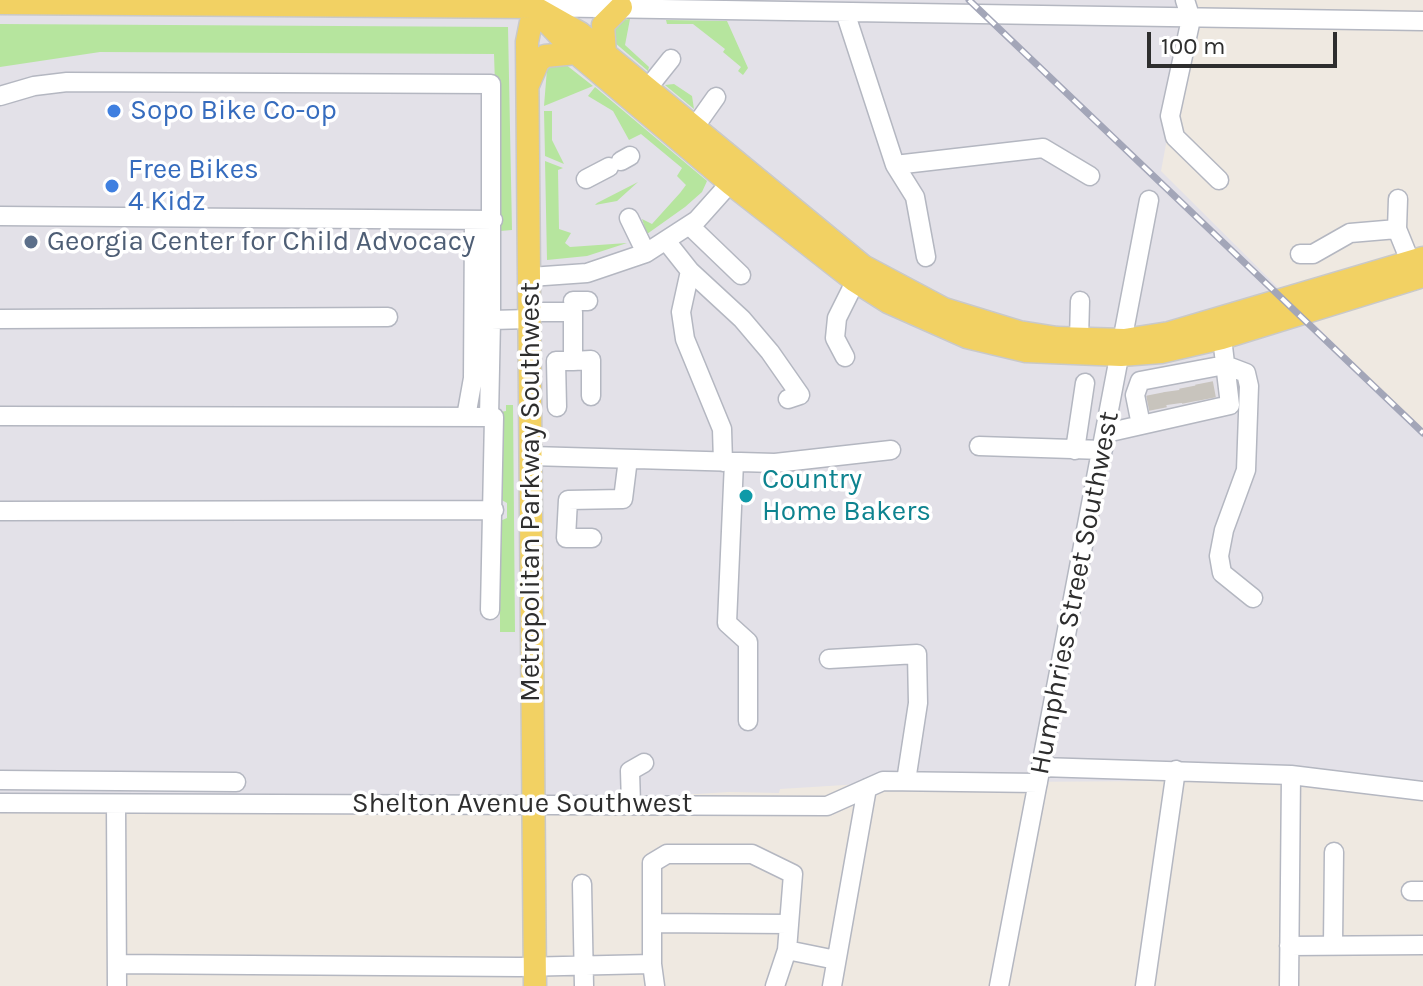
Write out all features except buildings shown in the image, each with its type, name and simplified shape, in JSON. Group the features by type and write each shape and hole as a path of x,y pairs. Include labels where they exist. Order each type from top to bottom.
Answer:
{"main road":[{"path":"0,3 533,4 580,33 694,128 737,176"},
{"path":"533,4 576,53 737,176 859,274 888,302 967,337 1026,351 1183,348 1222,338 1419,265"},
{"name":"Metropolitan Parkway Southwest","path":"533,4 527,37 530,316 546,407 531,456 535,977"},
{"path":"605,54 603,25 621,7"},
{"path":"527,86 538,62 545,56 576,53"},
{"path":"859,274 981,322 1019,332 1122,348 1419,265"}],"street":[{"path":"1185,0 1191,19 1170,116 1175,137 1219,180"},
{"path":"533,4 621,7 651,16 845,12 1423,21"},
{"path":"845,12 895,165 915,197 926,257"},
{"path":"647,89 671,59"},
{"path":"0,96 34,86 67,82 491,84 473,378 466,417"},
{"path":"694,128 716,97"},
{"path":"895,165 1043,148 1090,176"},
{"path":"586,179 620,162"},
{"path":"530,277 626,272 646,253 690,226 737,176"},
{"path":"1398,199 1397,229 1419,265"},
{"name":"Humphries Street Southwest","path":"999,986 1149,200"},
{"path":"0,216 483,220"},
{"path":"629,218 646,253"},
{"path":"483,220 491,320 489,417"},
{"path":"690,226 741,275"},
{"path":"1300,254 1313,254 1350,233 1397,229"},
{"path":"667,242 690,271 742,319 770,352 800,395 788,399"},
{"path":"690,271 681,312 683,325 722,429 729,462 732,492 727,623 748,642 748,721"},
{"path":"845,357 835,338 837,318 859,274"},
{"path":"573,275 578,305 573,361"},
{"path":"1079,339 1080,301"},
{"path":"491,320 530,316 578,305"},
{"path":"0,319 388,317"},
{"path":"1141,425 1135,389 1140,381 1181,395 1230,405 1222,338"},
{"path":"546,407 556,361 591,360 591,396"},
{"path":"979,446 1075,450 1141,425 1225,365 1241,368 1249,386 1246,470 1224,530 1220,565 1222,573 1253,598"},
{"path":"1075,450 1085,383"},
{"path":"0,416 494,417 490,610"},
{"path":"531,456 775,463 891,450"},
{"path":"592,538 566,538 568,500 623,499 628,459"},
{"path":"713,492 732,492"},
{"path":"0,511 494,510"},
{"path":"829,659 917,654 918,703 906,781"},
{"path":"631,804 630,771 644,763"},
{"path":"1145,986 1176,770"},
{"name":"Shelton Avenue Southwest","path":"0,803 827,806 883,781 1176,770 1291,775 1423,791"},
{"path":"1289,986 1298,946 1291,775"},
{"path":"0,780 236,782"},
{"path":"832,986 867,788"},
{"path":"116,804 117,986"},
{"path":"1333,944 1334,852"},
{"path":"655,986 652,964 652,863 667,854 752,854 793,874 787,950 775,986"},
{"path":"582,884 580,966 584,986"},
{"path":"652,923 789,924"},
{"path":"535,936 553,958 580,966"},
{"path":"1298,946 1423,945"},
{"path":"787,950 836,960"},
{"path":"117,964 535,977 580,966 652,964"}],"shaded area":[{"path":"0,0 1183,0 1189,20 1161,171 1423,432 1423,787 1287,780 877,783 780,789 779,793 729,792 537,804 0,805"}],"green space":[{"path":"630,19 625,45 649,67 648,71 614,42 614,27 620,20"},
{"path":"666,20 727,21 748,68 743,75 738,71 741,67 723,52 725,49 693,24 667,24"},
{"path":"0,24 508,27 512,230 500,231 494,54 100,52 0,67"},
{"path":"565,64 593,86 544,106 547,69 551,65"},
{"path":"674,84 692,96 694,109 665,85"},
{"path":"595,87 707,181 702,192 647,234 642,219 652,224 686,185 677,176 682,168 641,134 629,140 613,111 588,96"},
{"path":"544,111 552,111 552,140 564,164 545,156"},
{"path":"545,161 563,168 558,170 559,229 571,233 565,243 570,247 627,243 587,256 547,260"},
{"path":"638,182 617,201 595,205 597,203"},
{"path":"506,405 513,405 515,632 500,632 500,521 507,518 507,503 500,499 500,412 506,411"}],"tunnel":[{"path":"1204,383 1207,399"},
{"path":"1188,387 1191,402"},
{"path":"1172,391 1174,404"},
{"path":"1155,394 1158,409"}],"railway":[{"path":"969,0 1423,433"}],"place":[{"name":"Sopo Bike Co-op","path":"114,111"},
{"name":"Free Bikes 4 Kidz","path":"112,186"},
{"name":"Georgia Center for Child Advocacy","path":"31,242"},
{"name":"Country Home Bakers","path":"746,496"}]}
